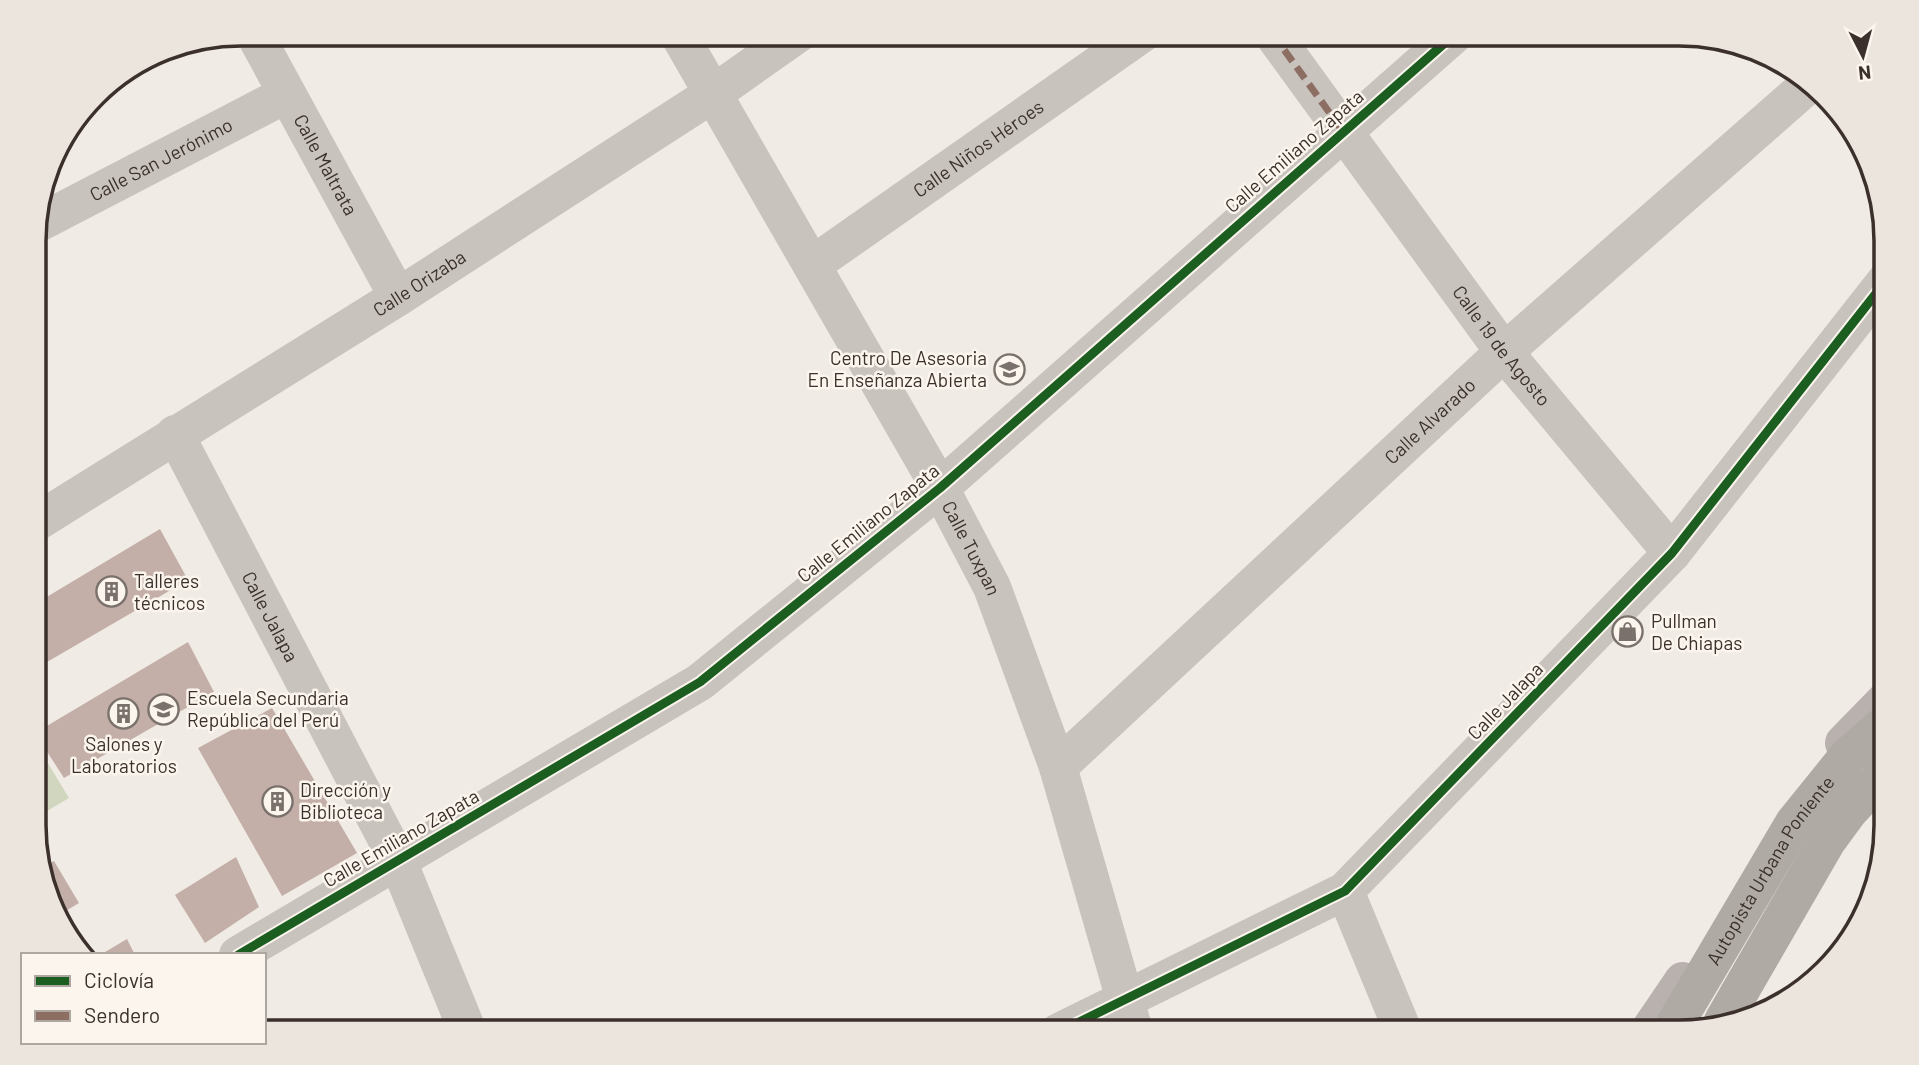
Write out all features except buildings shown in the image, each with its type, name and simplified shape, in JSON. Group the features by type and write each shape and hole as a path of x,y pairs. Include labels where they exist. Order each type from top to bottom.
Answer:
{"highway":[{"name":"Autopista Urbana Poniente","path":"1678,1019 1794,823 1848,756 1873,734"},
{"name":"Autopista Urbana Poniente","path":"1728,1013 1827,841 1849,811 1873,786"}],"main road":[{"path":"1657,1019 1811,777 1873,713"},
{"path":"1742,1008 1873,786"}],"street":[{"name":"Calle Maltrata","path":"261,46 398,297"},
{"name":"Calle Tuxpan","path":"686,46 940,488 992,587 1058,767 1129,1017"},
{"name":"Calle Orizaba","path":"45,517 398,297 714,93 781,46"},
{"name":"Calle Niños Héroes","path":"813,265 1125,46"},
{"name":"Calle 19 de Agosto","path":"1281,46 1504,352 1672,553"},
{"name":"Calle Emiliano Zapata","path":"241,953 397,859 561,767 700,682 940,488 1342,130 1441,46"},
{"name":"Calle Alvarado","path":"1058,767 1504,352 1802,91"},
{"name":"Calle San Jerónimo","path":"47,219 287,94"},
{"name":"Calle Jalapa","path":"1129,1017 1345,891 1672,553 1873,297"},
{"name":"Calle Jalapa","path":"176,434 397,859 463,1020"},
{"path":"1345,891 1399,1019"}],"green space":[{"path":"45,758 69,798 45,812"}],"marked path":[{"path":"1281,46 1342,130"}],"cycle path":[{"path":"241,953 700,682 940,488 1441,46"},
{"path":"1085,1019 1345,891 1672,553 1873,297"}],"place":[{"name":"Centro De Asesoria En Enseñanza Abierta","path":"1010,369"},
{"name":"Talleres técnicos","path":"111,592"},
{"name":"Pullman De Chiapas","path":"1628,632"},
{"name":"Escuela Secundaria República del Perú","path":"164,709"},
{"name":"Salones y Laboratorios","path":"124,713"},
{"name":"Dirección y Biblioteca","path":"277,801"}]}
